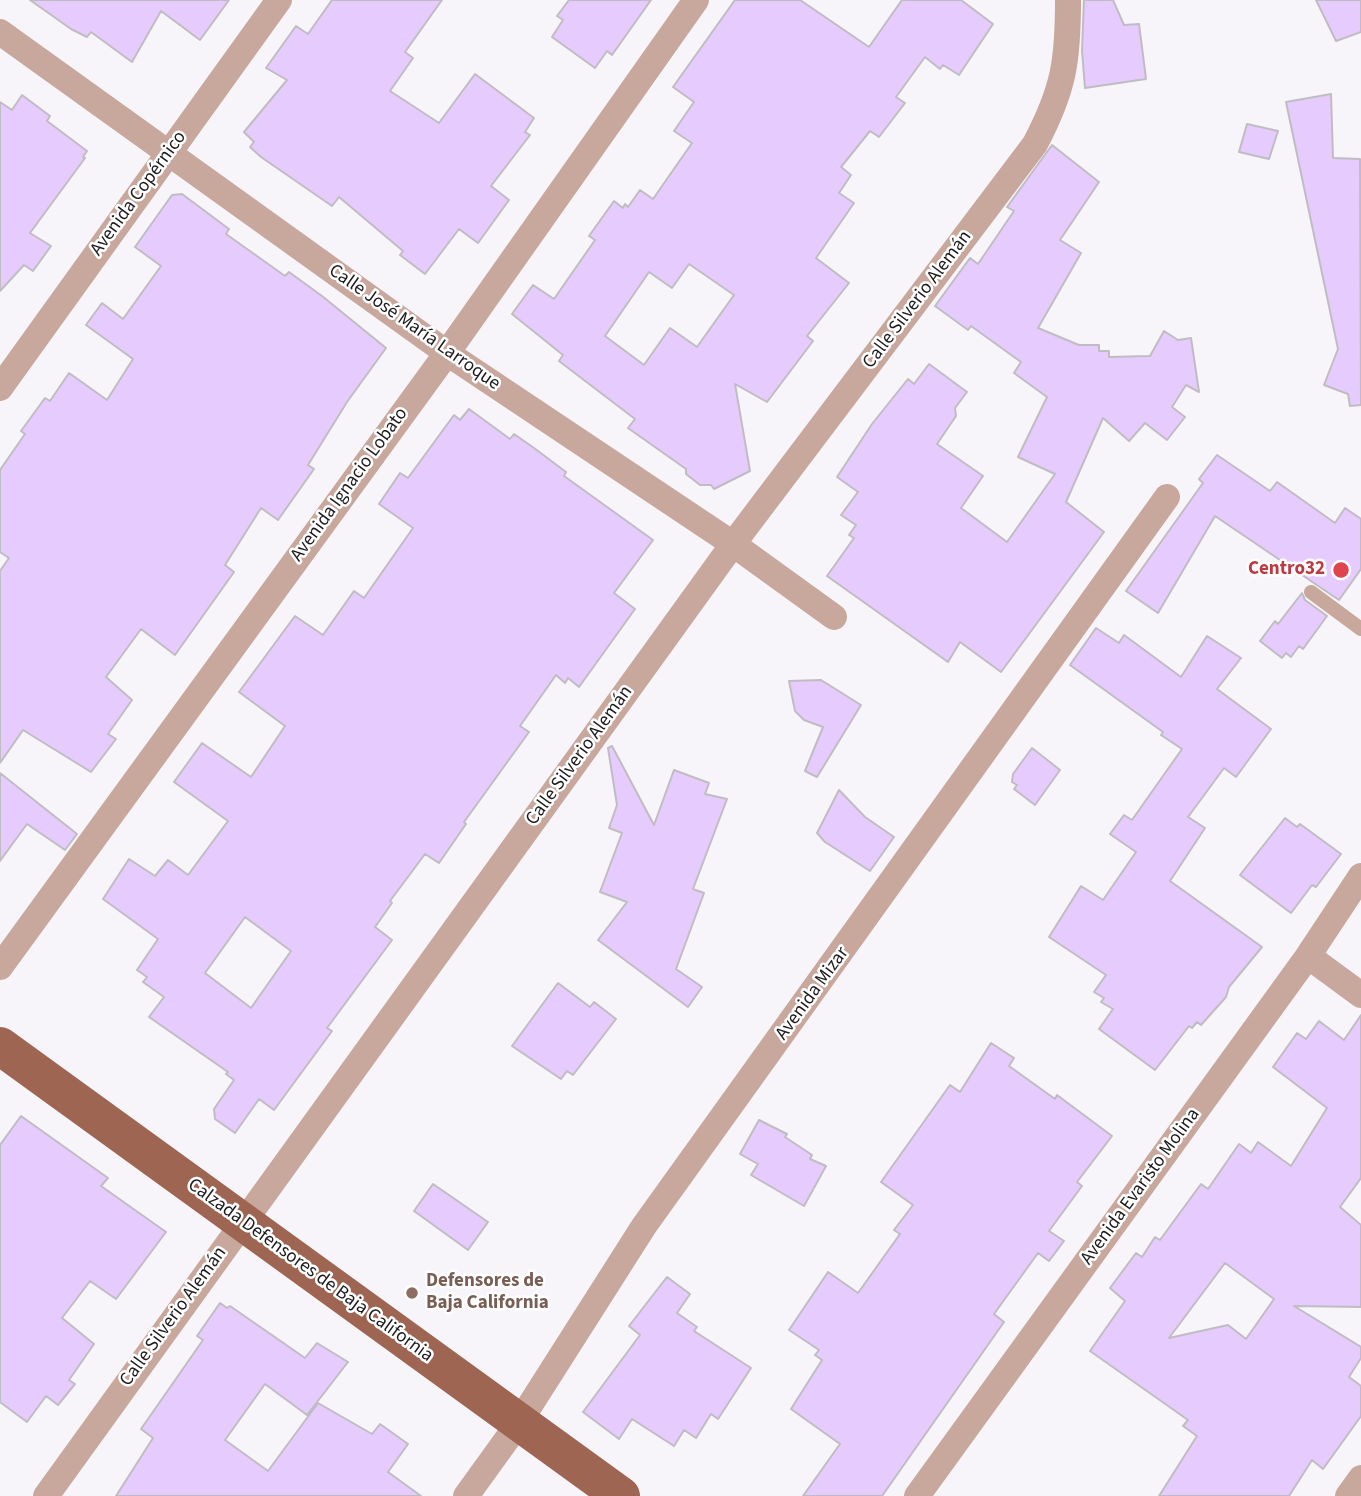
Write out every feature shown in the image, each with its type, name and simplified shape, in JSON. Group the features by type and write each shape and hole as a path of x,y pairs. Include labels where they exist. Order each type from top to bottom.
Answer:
{"main road":[{"name":"Calzada Defensores de Baja California","path":"0,1046 518,1424 621,1496"}],"street":[{"name":"Avenida Copérnico","path":"0,387 279,0"},
{"name":"Avenida Ignacio Lobato","path":"0,967 447,353 696,0"},
{"name":"Calle Silverio Alemán","path":"46,1496 733,544 1035,144 1052,111 1068,58 1068,0"},
{"name":"Calle José María Larroque","path":"0,32 447,353 733,544 834,617"},
{"name":"Avenida Mizar","path":"466,1496 518,1424 644,1226 1167,498"},
{"name":"Avenida Evaristo Molina","path":"918,1496 1308,956 1361,876"},
{"path":"1308,956 1361,995"},
{"path":"1349,1496 1361,1478"}],"lane":[{"path":"1311,592 1361,629"}],"building":[{"path":"30,0 229,0 200,40 161,11 132,62 91,32 87,37 71,29"},
{"path":"332,0 442,0 405,52 413,58 390,91 439,123 475,74 534,118 525,132 530,135 491,186 509,200 478,243 459,229 425,274 400,255 403,251 339,197 332,206 261,157 250,147 254,142 244,132 287,80 266,68 296,26 308,34"},
{"path":"569,0 651,0 612,55 607,51 595,68 552,37 563,20 557,16"},
{"path":"735,0 800,0 869,47 902,0 961,0 993,24 959,75 943,65 940,69 925,57 896,97 905,103 879,137 870,131 841,167 851,175 839,193 854,203 816,258 849,283 807,336 813,341 767,402 735,384 750,471 714,489 711,485 700,485 686,474 686,469 628,428 635,419 559,361 563,355 512,314 533,285 554,299 595,240 589,236 614,201 623,208 625,204 628,207 640,190 653,199 692,143 674,131 694,102 673,87","holes":["689,264 734,295 697,347 670,328 644,365 605,336 649,272 672,288"]},
{"path":"1084,0 1113,0 1124,25 1139,24 1146,79 1085,88 1082,51"},
{"path":"1316,0 1361,0 1361,32 1336,41"},
{"path":"1331,94 1333,158 1360,159 1361,405 1350,406 1348,394 1324,385 1338,349 1286,102"},
{"path":"22,95 50,116 47,121 87,151 83,157 85,158 30,233 51,246 33,271 24,265 0,291 0,102 12,110"},
{"path":"1247,124 1278,131 1269,159 1239,152"},
{"path":"1052,145 1099,182 1060,240 1081,253 1038,328 1079,345 1099,345 1099,351 1109,351 1109,357 1150,356 1164,331 1178,340 1191,338 1199,392 1186,385 1172,407 1185,417 1167,440 1145,423 1129,441 1103,418 1066,502 1104,532 1001,672 960,642 948,662 827,576 854,538 849,535 856,525 841,515 858,492 837,477 872,424 908,379 914,384 929,364 967,392 955,408 956,416 937,444 983,476 961,508 1007,542 1055,474 1018,457 1047,397 1014,373 1021,362 971,326 968,330 935,306 970,258 978,264 1014,211 1007,207"},
{"path":"182,194 229,229 226,234 285,276 289,272 386,348 347,402 308,465 314,469 278,520 261,508 225,565 234,572 175,655 141,629 106,677 132,700 108,734 116,739 91,772 23,730 0,763 0,571 9,558 0,552 0,470 25,434 21,431 45,398 50,401 69,373 107,400 133,359 86,325 102,303 123,319 161,266 135,247 172,195"},
{"path":"469,409 510,439 514,434 566,472 564,476 653,540 614,593 635,609 579,687 568,678 565,683 556,675 520,726 529,732 464,822 466,824 439,863 425,854 390,901 392,903 375,927 392,940 327,1028 332,1031 274,1110 259,1099 235,1133 215,1119 214,1109 234,1080 226,1074 228,1072 149,1017 164,997 143,982 147,977 137,970 158,939 103,899 129,859 155,876 168,860 188,875 228,821 174,782 202,743 251,777 285,726 239,692 295,616 323,635 354,591 364,598 413,528 379,504 400,473 408,478 454,415 460,420","holes":["245,917 291,951 251,1008 205,973"]},
{"path":"1217,455 1270,491 1277,482 1335,523 1345,508 1361,519 1361,569 1339,600 1215,516 1158,613 1126,591 1203,483 1199,479"},
{"path":"1302,593 1305,600 1327,616 1303,649 1299,646 1291,657 1286,653 1282,658 1260,641 1275,621 1278,624"},
{"path":"1096,628 1119,643 1124,635 1181,677 1207,636 1241,658 1217,689 1271,729 1236,777 1224,768 1188,817 1205,828 1170,881 1262,947 1229,987 1226,997 1201,1025 1197,1022 1192,1028 1189,1026 1155,1070 1099,1029 1113,1009 1101,1002 1104,998 1094,992 1106,975 1049,937 1081,886 1103,900 1136,852 1110,834 1124,815 1132,820 1182,749 1161,735 1163,732 1070,665"},
{"path":"821,680 861,705 817,777 805,771 823,727 804,720 795,711 789,681"},
{"path":"612,746 654,825 674,770 709,783 705,794 727,799 693,889 704,893 676,969 702,987 688,1007 598,940 627,902 600,892 622,833 609,828 617,805 608,748"},
{"path":"1032,748 1060,770 1035,805 1014,789 1017,785 1012,782 1013,774"},
{"path":"0,773 77,834 65,850 27,824 0,861"},
{"path":"839,790 865,817 894,837 870,871 825,842 817,833"},
{"path":"1285,818 1297,827 1300,824 1341,854 1316,887 1312,885 1291,913 1240,875"},
{"path":"558,983 590,1007 594,1002 616,1019 573,1075 567,1071 561,1079 512,1046"},
{"path":"1361,1015 1361,1178 1340,1207 1361,1225 1361,1307 1294,1306 1361,1347 1361,1358 1349,1377 1361,1386 1361,1416 1323,1469 1312,1460 1289,1496 1159,1496 1197,1436 1183,1426 1188,1420 1090,1351 1125,1301 1110,1288 1136,1253 1142,1257 1155,1237 1160,1240 1201,1184 1208,1189 1239,1144 1251,1153 1258,1142 1291,1166 1327,1108 1273,1067 1297,1033 1306,1039 1319,1021 1344,1040","holes":["1225,1263 1274,1299 1246,1339 1228,1325 1169,1338"]},
{"path":"991,1043 1014,1058 1009,1066 1055,1099 1057,1095 1112,1136 1077,1182 1082,1186 1049,1231 1064,1241 1049,1261 1038,1253 994,1314 1004,1322 882,1496 803,1496 840,1444 791,1409 822,1360 815,1355 819,1350 789,1330 828,1272 858,1293 900,1234 894,1230 913,1205 881,1182 950,1085 960,1092"},
{"path":"21,1116 108,1178 101,1186 166,1232 116,1299 90,1281 62,1318 94,1344 69,1380 75,1384 58,1405 46,1396 27,1422 0,1402 0,1145"},
{"path":"759,1120 787,1134 785,1137 812,1155 810,1159 826,1166 804,1206 751,1175 758,1164 740,1154"},
{"path":"433,1184 488,1222 468,1250 414,1211"},
{"path":"667,1277 690,1294 677,1313 697,1327 694,1331 751,1368 718,1419 711,1414 696,1438 684,1430 674,1446 632,1419 619,1439 583,1412 640,1335 629,1326"},
{"path":"220,1303 227,1308 230,1306 305,1358 317,1343 348,1362 307,1415 265,1384 225,1440 268,1471 318,1403 372,1434 380,1424 408,1444 388,1472 421,1496 116,1496 153,1438 141,1429 203,1340 197,1336"}],"place":[{"name":"Centro32","path":"1341,570"},
{"name":"Defensores de Baja California","path":"412,1293"}]}
